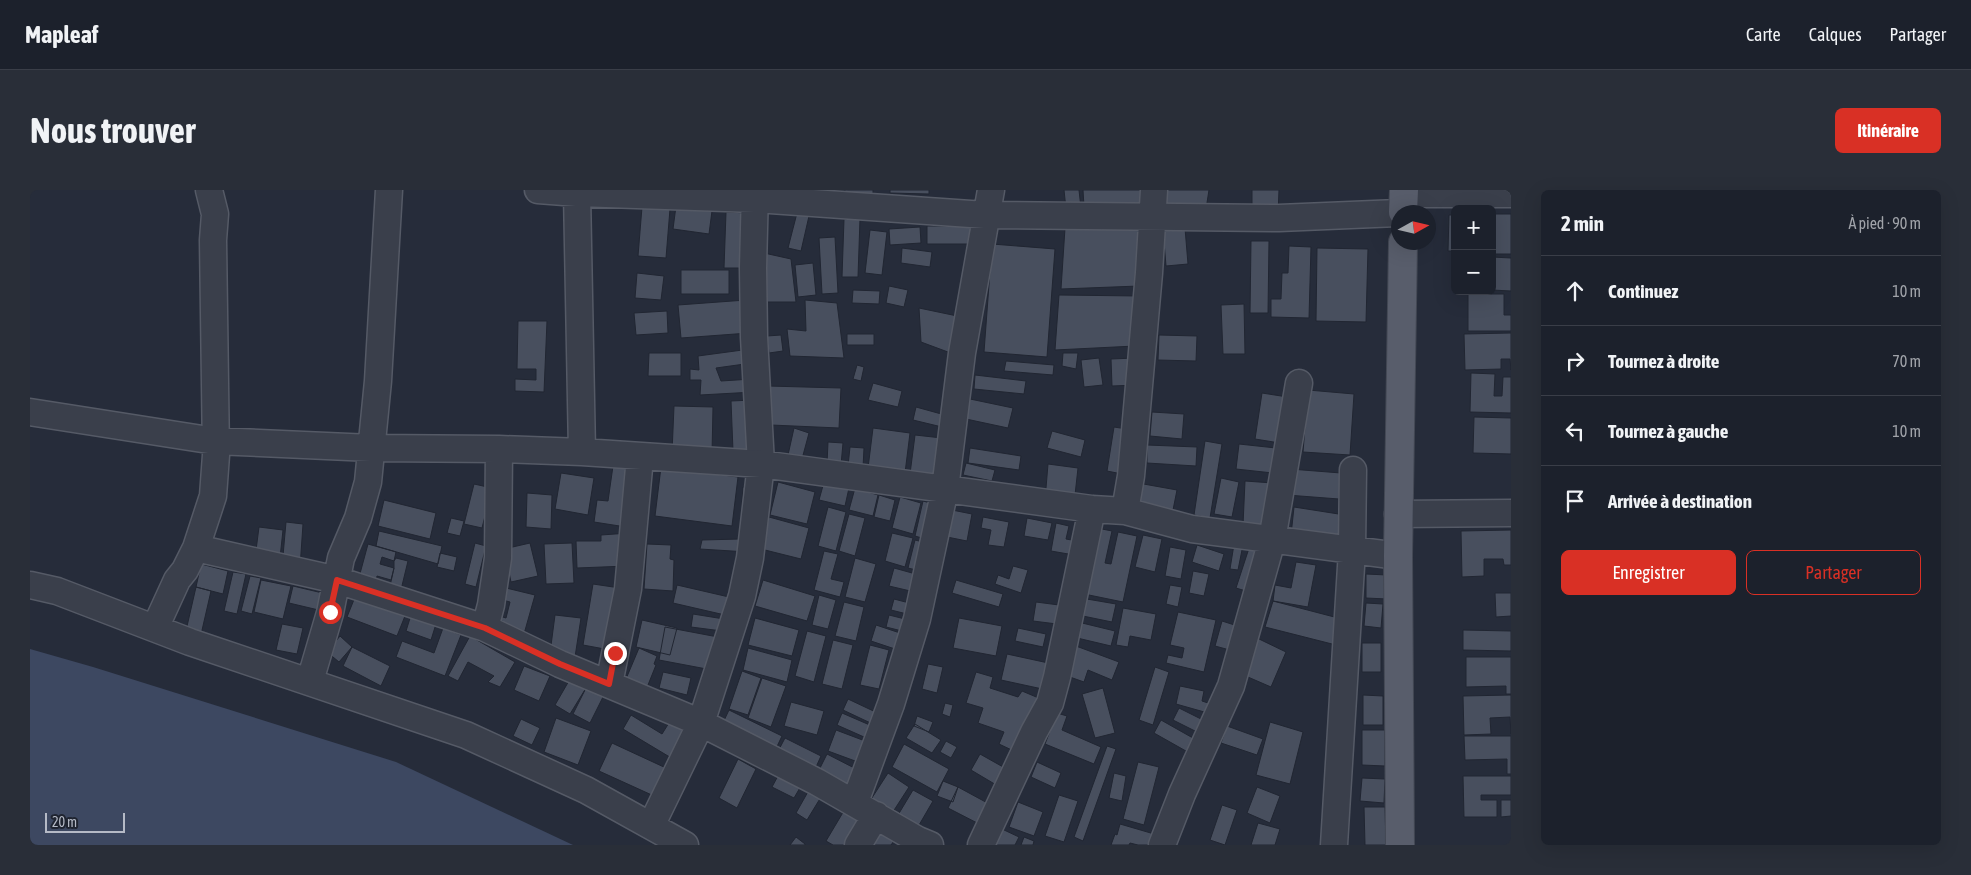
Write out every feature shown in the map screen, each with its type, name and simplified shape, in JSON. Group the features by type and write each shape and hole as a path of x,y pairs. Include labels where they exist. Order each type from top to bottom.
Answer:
{"main road":[{"path":"1400,845 1398,514 1403,250"}],"street":[{"path":"155,628 177,580 196,548 213,496 216,455 213,240 215,214 209,190"},
{"path":"310,681 330,612 341,558 358,518 368,482 382,321 389,190"},
{"path":"538,190 577,193 755,194 882,199 985,215 1151,218 1279,218 1402,202 1501,193"},
{"path":"858,845 891,704 917,619 945,489 962,353 985,215 991,190"},
{"path":"1125,511 1131,476 1149,273 1154,190"},
{"path":"577,193 582,452"},
{"path":"651,826 701,723 742,596 750,558 761,464 754,337 755,194"},
{"path":"1162,845 1182,794 1232,686 1272,540 1300,384"},
{"path":"30,412 215,441 371,448 582,452 761,464 1092,509 1125,511 1192,529 1398,556"},
{"path":"485,628 491,605 498,558 499,449"},
{"path":"609,684 628,589 640,457"},
{"path":"1334,845 1352,550 1353,470"},
{"path":"981,845 1050,702 1057,677 1092,509"},
{"path":"1398,514 1511,513"},
{"path":"196,548 337,580 485,628 560,664 701,723 930,845"},
{"path":"30,585 57,591 190,642 466,735 586,790 685,845"}],"water":[{"path":"30,649 396,762 573,845 30,845"}],"building":[{"path":"845,190 873,190 873,202 844,202"},
{"path":"890,190 929,190 929,194 890,193"},
{"path":"1064,190 1079,190 1081,208 1066,209"},
{"path":"1083,190 1146,190 1147,206 1084,207"},
{"path":"1163,190 1209,190 1206,209 1160,211"},
{"path":"1252,190 1279,190 1278,215 1252,215"},
{"path":"676,206 712,211 709,234 673,229"},
{"path":"642,207 670,209 666,258 638,256"},
{"path":"726,212 749,213 747,268 724,268"},
{"path":"797,213 809,216 801,251 788,248"},
{"path":"1496,214 1511,214 1511,254 1496,254"},
{"path":"1449,215 1451,215 1451,251 1448,251"},
{"path":"844,219 860,219 858,277 842,277"},
{"path":"927,226 974,226 974,244 927,244"},
{"path":"920,227 921,243 890,245 889,229"},
{"path":"1065,228 1142,229 1139,286 1061,289"},
{"path":"1185,228 1188,264 1166,266 1163,229"},
{"path":"870,230 887,232 882,275 865,273"},
{"path":"835,237 838,293 822,294 819,238"},
{"path":"1251,241 1269,241 1268,313 1250,313"},
{"path":"992,244 1055,249 1047,357 984,352"},
{"path":"1289,246 1311,247 1309,318 1271,317 1271,299 1281,299 1282,273 1288,273"},
{"path":"902,248 932,252 930,267 901,263"},
{"path":"1317,248 1368,249 1366,322 1316,321"},
{"path":"764,253 791,259 796,302 761,302"},
{"path":"1496,257 1511,258 1511,291 1496,290"},
{"path":"813,263 816,295 798,297 795,265"},
{"path":"681,270 729,270 729,294 681,294"},
{"path":"637,273 664,276 661,300 635,298"},
{"path":"889,286 908,290 904,307 886,303"},
{"path":"853,290 880,291 879,304 852,303"},
{"path":"1504,294 1504,315 1511,315 1511,331 1468,331 1468,295"},
{"path":"1059,295 1138,296 1135,346 1055,350"},
{"path":"746,300 749,333 681,338 678,305"},
{"path":"805,300 837,303 844,358 790,356 787,329 806,331"},
{"path":"1244,304 1245,354 1223,354 1221,305"},
{"path":"919,308 962,317 956,355 921,342"},
{"path":"667,311 668,333 636,335 634,313"},
{"path":"518,321 547,321 544,392 515,391 515,379 536,380 536,369 517,369"},
{"path":"1511,333 1511,370 1510,359 1501,359 1501,369 1465,370 1464,334"},
{"path":"847,334 874,334 874,345 847,345"},
{"path":"781,335 783,351 769,353 767,336"},
{"path":"1159,335 1197,336 1196,361 1158,360"},
{"path":"750,349 752,363 716,368 721,381 752,379 754,392 700,395 701,380 690,380 690,369 699,370 698,356"},
{"path":"649,353 681,353 681,376 648,376"},
{"path":"1063,353 1078,353 1076,369 1062,366"},
{"path":"1099,358 1103,385 1084,387 1081,360"},
{"path":"1135,358 1137,385 1112,386 1111,359"},
{"path":"1006,361 1054,365 1053,375 1004,371"},
{"path":"857,365 864,367 861,381 853,379"},
{"path":"1471,373 1495,374 1494,396 1502,396 1503,377 1511,377 1511,413 1470,412"},
{"path":"975,375 1026,381 1024,394 974,389"},
{"path":"873,383 902,391 898,407 868,400"},
{"path":"768,386 841,388 839,428 771,425"},
{"path":"1308,390 1354,394 1350,455 1303,452"},
{"path":"1262,393 1294,398 1286,444 1255,439"},
{"path":"970,399 1013,408 1008,428 966,419"},
{"path":"753,400 755,450 733,451 731,401"},
{"path":"674,406 713,407 712,454 672,453"},
{"path":"916,407 945,415 942,427 913,420"},
{"path":"1152,412 1184,414 1182,439 1150,436"},
{"path":"1474,417 1511,418 1511,454 1473,453"},
{"path":"1114,427 1133,430 1127,475 1107,471"},
{"path":"794,428 809,433 802,459 788,455"},
{"path":"873,428 910,433 905,473 868,468"},
{"path":"1052,431 1085,440 1081,457 1047,448"},
{"path":"915,435 942,438 937,477 910,474"},
{"path":"1205,441 1222,444 1210,518 1194,515"},
{"path":"828,442 843,443 841,465 827,464"},
{"path":"1239,444 1285,449 1282,474 1236,469"},
{"path":"1147,445 1197,447 1196,466 1147,463"},
{"path":"850,447 864,448 863,468 848,466"},
{"path":"970,448 1021,456 1019,470 968,463"},
{"path":"966,463 995,470 992,481 963,475"},
{"path":"1048,464 1078,468 1074,504 1045,500"},
{"path":"613,466 634,470 626,527 594,522 597,500 608,501"},
{"path":"661,467 738,477 732,526 655,516"},
{"path":"1290,469 1341,473 1339,499 1287,495"},
{"path":"561,473 594,478 588,515 555,509"},
{"path":"1221,478 1239,482 1232,517 1214,514"},
{"path":"1245,481 1273,483 1271,526 1243,525"},
{"path":"778,482 815,492 807,524 770,515"},
{"path":"824,482 849,488 845,506 819,500"},
{"path":"1138,483 1177,490 1173,510 1134,503"},
{"path":"474,484 492,488 482,528 464,524"},
{"path":"743,487 754,488 748,552 700,549 702,540 740,539"},
{"path":"855,488 878,495 873,516 849,510"},
{"path":"527,493 552,495 551,529 526,527"},
{"path":"879,495 895,500 890,521 874,517"},
{"path":"900,497 921,503 913,534 892,528"},
{"path":"384,500 436,513 430,539 378,526"},
{"path":"923,501 941,506 932,541 915,536"},
{"path":"828,507 846,512 836,551 818,546"},
{"path":"1294,507 1345,515 1341,542 1291,535"},
{"path":"952,510 972,514 967,541 947,537"},
{"path":"849,514 865,518 855,556 839,551"},
{"path":"769,517 809,528 801,559 761,549"},
{"path":"983,517 1009,522 1004,547 988,545 991,530 981,528"},
{"path":"451,518 464,521 460,536 447,533"},
{"path":"1027,518 1052,523 1048,540 1024,536"},
{"path":"286,522 303,524 300,568 282,567"},
{"path":"1056,523 1069,526 1066,539 1077,541 1074,555 1051,551"},
{"path":"259,527 283,530 280,558 255,558"},
{"path":"1097,528 1112,531 1105,563 1111,564 1118,532 1137,536 1123,602 1084,594"},
{"path":"1511,530 1511,565 1504,565 1503,559 1484,559 1484,576 1462,577 1461,531"},
{"path":"379,531 442,546 438,564 376,546"},
{"path":"629,533 627,566 577,568 576,541 601,541 601,535"},
{"path":"892,533 913,538 905,567 885,561"},
{"path":"1143,535 1162,539 1155,572 1135,567"},
{"path":"1235,538 1244,540 1238,570 1230,569"},
{"path":"915,540 931,544 924,572 908,568"},
{"path":"1251,542 1264,546 1249,592 1236,588"},
{"path":"475,543 486,546 476,587 465,584"},
{"path":"530,543 538,576 511,582 504,549"},
{"path":"572,543 574,583 546,584 544,544"},
{"path":"368,544 396,552 394,561 382,557 380,564 394,568 391,580 377,576 375,586 358,581"},
{"path":"647,544 671,545 670,559 674,560 673,591 644,589"},
{"path":"1197,545 1224,554 1219,571 1192,562"},
{"path":"1170,547 1186,550 1181,579 1165,576"},
{"path":"824,551 838,554 831,579 844,582 840,597 814,590"},
{"path":"440,553 457,557 454,571 437,567"},
{"path":"396,558 408,561 399,598 388,595"},
{"path":"855,558 876,564 865,602 845,597"},
{"path":"1296,562 1316,565 1308,607 1273,601 1275,585 1291,588"},
{"path":"201,564 228,571 223,594 196,587"},
{"path":"1013,566 1028,570 1021,593 995,584 998,575 1009,579"},
{"path":"894,568 923,576 919,593 889,586"},
{"path":"1193,571 1209,574 1204,596 1189,593"},
{"path":"233,572 246,574 237,614 224,611"},
{"path":"1366,574 1387,575 1387,599 1366,598"},
{"path":"250,576 261,578 252,614 241,611"},
{"path":"261,580 291,586 283,619 254,612"},
{"path":"763,580 815,596 807,621 755,606"},
{"path":"956,580 1003,594 999,607 952,593"},
{"path":"593,584 620,588 610,650 583,645"},
{"path":"677,585 729,597 725,615 673,603"},
{"path":"1170,585 1182,587 1178,607 1166,604"},
{"path":"293,586 331,595 327,612 289,603"},
{"path":"196,587 211,591 200,639 185,635"},
{"path":"502,587 535,595 524,634 490,624 493,614 506,618 510,602 499,599"},
{"path":"1495,593 1511,593 1511,616 1496,617"},
{"path":"819,595 836,600 828,629 812,625"},
{"path":"355,597 405,616 397,636 347,617"},
{"path":"1081,598 1116,604 1112,622 1078,615"},
{"path":"894,599 917,605 915,616 891,610"},
{"path":"1273,601 1342,619 1336,645 1265,627"},
{"path":"844,602 864,607 856,641 835,636"},
{"path":"1036,602 1059,605 1057,624 1033,621"},
{"path":"1366,603 1383,604 1381,628 1364,626"},
{"path":"1123,608 1156,614 1151,640 1130,636 1128,647 1116,645"},
{"path":"1178,612 1216,620 1204,672 1166,663 1168,655 1182,658 1184,648 1170,645"},
{"path":"693,614 724,619 722,631 691,627"},
{"path":"411,615 436,624 431,640 406,631"},
{"path":"555,615 581,618 575,657 550,653"},
{"path":"889,615 913,621 910,633 886,627"},
{"path":"755,618 799,630 792,656 748,645"},
{"path":"959,618 1002,626 996,656 953,648"},
{"path":"642,620 677,628 670,655 636,647"},
{"path":"1222,621 1244,628 1237,652 1215,646"},
{"path":"1078,622 1115,631 1111,646 1073,637"},
{"path":"282,624 303,628 297,654 276,650"},
{"path":"876,625 909,636 904,652 871,641"},
{"path":"665,627 718,637 712,670 659,660"},
{"path":"443,628 461,635 445,676 396,657 402,641 434,653"},
{"path":"1018,628 1046,634 1043,647 1015,641"},
{"path":"1463,630 1511,631 1511,651 1463,650"},
{"path":"807,631 826,636 814,682 795,676"},
{"path":"340,636 352,647 339,662 327,652"},
{"path":"470,636 515,662 500,687 488,682 494,676 468,662 458,681 448,676"},
{"path":"1257,638 1286,652 1271,687 1241,674"},
{"path":"833,640 853,645 842,689 822,684"},
{"path":"1362,643 1381,643 1381,672 1362,672"},
{"path":"870,645 889,650 879,689 860,685"},
{"path":"1076,646 1119,662 1112,680 1088,670 1084,682 1067,676"},
{"path":"352,647 390,666 381,686 343,666"},
{"path":"639,648 657,656 654,664 656,665 644,695 623,686"},
{"path":"748,648 792,660 787,682 743,670"},
{"path":"1007,654 1053,664 1047,690 1001,680"},
{"path":"1466,657 1511,657 1511,694 1506,694 1506,686 1466,687"},
{"path":"928,664 943,667 937,693 922,689"},
{"path":"524,666 550,676 539,701 514,690"},
{"path":"1155,667 1169,672 1153,725 1139,720"},
{"path":"742,671 761,678 748,715 729,709"},
{"path":"663,672 691,678 687,695 659,688"},
{"path":"976,672 993,677 990,688 1018,697 1022,691 1041,699 1018,753 999,744 1004,732 978,723 983,708 966,703"},
{"path":"762,678 786,686 771,727 748,718"},
{"path":"570,679 586,688 570,714 555,705"},
{"path":"1180,686 1204,691 1202,701 1217,706 1215,715 1176,704"},
{"path":"586,688 603,697 590,723 573,714"},
{"path":"1103,688 1115,733 1095,738 1082,694"},
{"path":"1363,695 1383,696 1383,725 1363,725"},
{"path":"1511,695 1511,734 1510,717 1490,718 1491,734 1464,735 1463,696"},
{"path":"848,699 884,716 879,727 843,710"},
{"path":"791,702 824,711 817,735 784,726"},
{"path":"945,703 953,705 950,717 942,714"},
{"path":"1179,708 1211,724 1205,736 1173,720"},
{"path":"729,710 782,736 772,757 719,731"},
{"path":"842,713 879,729 873,741 837,725"},
{"path":"1057,713 1067,716 1062,730 1101,747 1094,764 1045,744"},
{"path":"631,715 662,734 672,718 691,730 673,759 623,729"},
{"path":"917,716 933,722 929,732 914,726"},
{"path":"556,718 591,731 578,765 544,752"},
{"path":"521,719 540,728 532,745 513,736"},
{"path":"1161,720 1200,742 1193,755 1154,733"},
{"path":"1270,722 1303,732 1290,784 1256,775"},
{"path":"915,724 941,740 932,753 906,738"},
{"path":"1227,726 1263,739 1257,755 1221,743"},
{"path":"836,730 873,744 866,765 828,751"},
{"path":"1362,730 1385,730 1385,766 1362,765"},
{"path":"1464,736 1511,736 1511,774 1507,774 1507,759 1465,760"},
{"path":"785,738 821,756 812,776 775,757"},
{"path":"946,741 957,747 951,758 940,752"},
{"path":"612,743 666,768 654,796 599,771"},
{"path":"904,744 949,769 937,792 892,767"},
{"path":"1107,746 1116,749 1083,841 1074,837"},
{"path":"827,754 864,773 853,797 815,778"},
{"path":"980,754 1012,772 1003,789 971,770"},
{"path":"738,759 756,769 737,808 719,798"},
{"path":"1037,762 1061,773 1055,788 1031,777"},
{"path":"1138,762 1159,767 1144,825 1123,819"},
{"path":"888,773 909,787 889,818 868,804"},
{"path":"1114,773 1126,776 1122,801 1109,798"},
{"path":"779,774 801,786 794,798 772,787"},
{"path":"1463,776 1511,776 1511,795 1481,795 1481,800 1497,800 1497,817 1464,817"},
{"path":"1362,778 1385,779 1384,803 1360,801"},
{"path":"943,781 958,787 953,802 937,796"},
{"path":"958,787 993,806 983,826 948,808"},
{"path":"1257,787 1280,796 1270,823 1247,813"},
{"path":"809,790 821,797 807,820 796,813"},
{"path":"913,790 933,801 915,832 895,820"},
{"path":"1059,795 1078,801 1064,842 1045,836"},
{"path":"1501,800 1511,800 1511,816 1501,817"},
{"path":"1018,802 1043,812 1034,836 1009,827"},
{"path":"848,804 872,818 855,845 833,845 826,841"},
{"path":"1222,805 1237,810 1225,845 1210,840"},
{"path":"1364,807 1385,807 1386,845 1365,845"},
{"path":"880,820 899,834 891,845 870,845"},
{"path":"1258,823 1280,829 1275,845 1251,845"},
{"path":"1120,824 1161,836 1158,845 1130,843 1129,845 1111,845 1115,834 1117,835"},
{"path":"1002,829 1019,837 1015,845 994,845"},
{"path":"796,837 805,844 805,845 790,845"},
{"path":"1024,837 1034,841 1033,845 1021,845"}],"route":[{"path":"330,612 337,580 485,628 560,664 609,684 615,653"}]}
